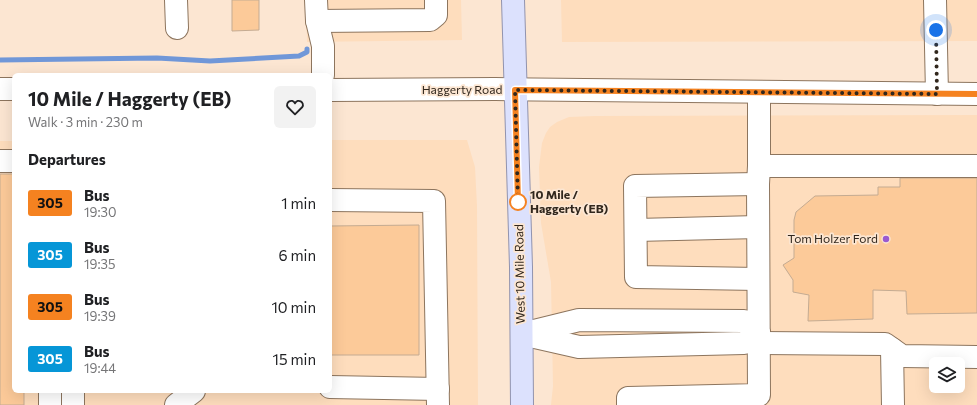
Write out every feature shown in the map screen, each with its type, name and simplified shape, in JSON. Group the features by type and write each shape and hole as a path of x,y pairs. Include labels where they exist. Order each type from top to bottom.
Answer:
{"main road":[{"name":"West 10 Mile Road","path":"513,0 522,334 522,405"}],"street":[{"path":"176,0 177,28"},
{"path":"316,0 316,21 322,46 323,73"},
{"path":"316,21 430,20 436,15 436,0"},
{"path":"935,0 937,94"},
{"path":"0,89 12,89"},
{"name":"Haggerty Road","path":"332,90 977,94"},
{"path":"628,405 628,398 759,395 759,92"},
{"path":"0,161 12,161"},
{"path":"758,279 636,277 635,186 758,175 977,166"},
{"path":"332,200 434,202 438,397 332,387"},
{"path":"636,230 758,228"},
{"path":"522,334 579,320 744,321 759,338 885,344 902,356 977,357"},
{"path":"892,349 893,405"},
{"path":"50,393 50,405"},
{"path":"73,393 74,405"},
{"path":"176,405 191,393"}],"shaded area":[{"path":"306,0 461,0 462,40 307,42"},
{"path":"561,0 977,0 977,41 562,42"},
{"path":"977,115 977,405 551,405 553,386 551,282 541,223 539,167 542,143 546,133 550,127 557,122 569,117"},
{"path":"332,140 467,140 475,167 477,206 478,405 0,405 0,141 12,141 12,393 332,393"}],"building":[{"path":"232,0 259,0 259,30 232,31"},
{"path":"0,174 12,174 12,393 24,393 24,405 0,405"},
{"name":"Tom Holzer Ford","path":"900,178 977,178 977,313 907,314 906,291 873,290 873,319 808,321 809,295 793,292 793,280 783,265 794,258 794,220 796,212 815,196 878,195 878,187 900,187"},
{"path":"419,225 419,355 332,355 332,226"}],"waterway":[{"path":"0,60 157,58 210,61 299,56 307,52 307,49"}],"bus line":[{"name":"305","path":"518,202 515,90 977,94"}],"place":[{"name":"10 Mile / Haggerty (EB)","path":"518,202"},
{"name":"Tom Holzer Ford","path":"886,239"}],"route":[{"path":"518,202 515,90 937,94 936,30"}]}
